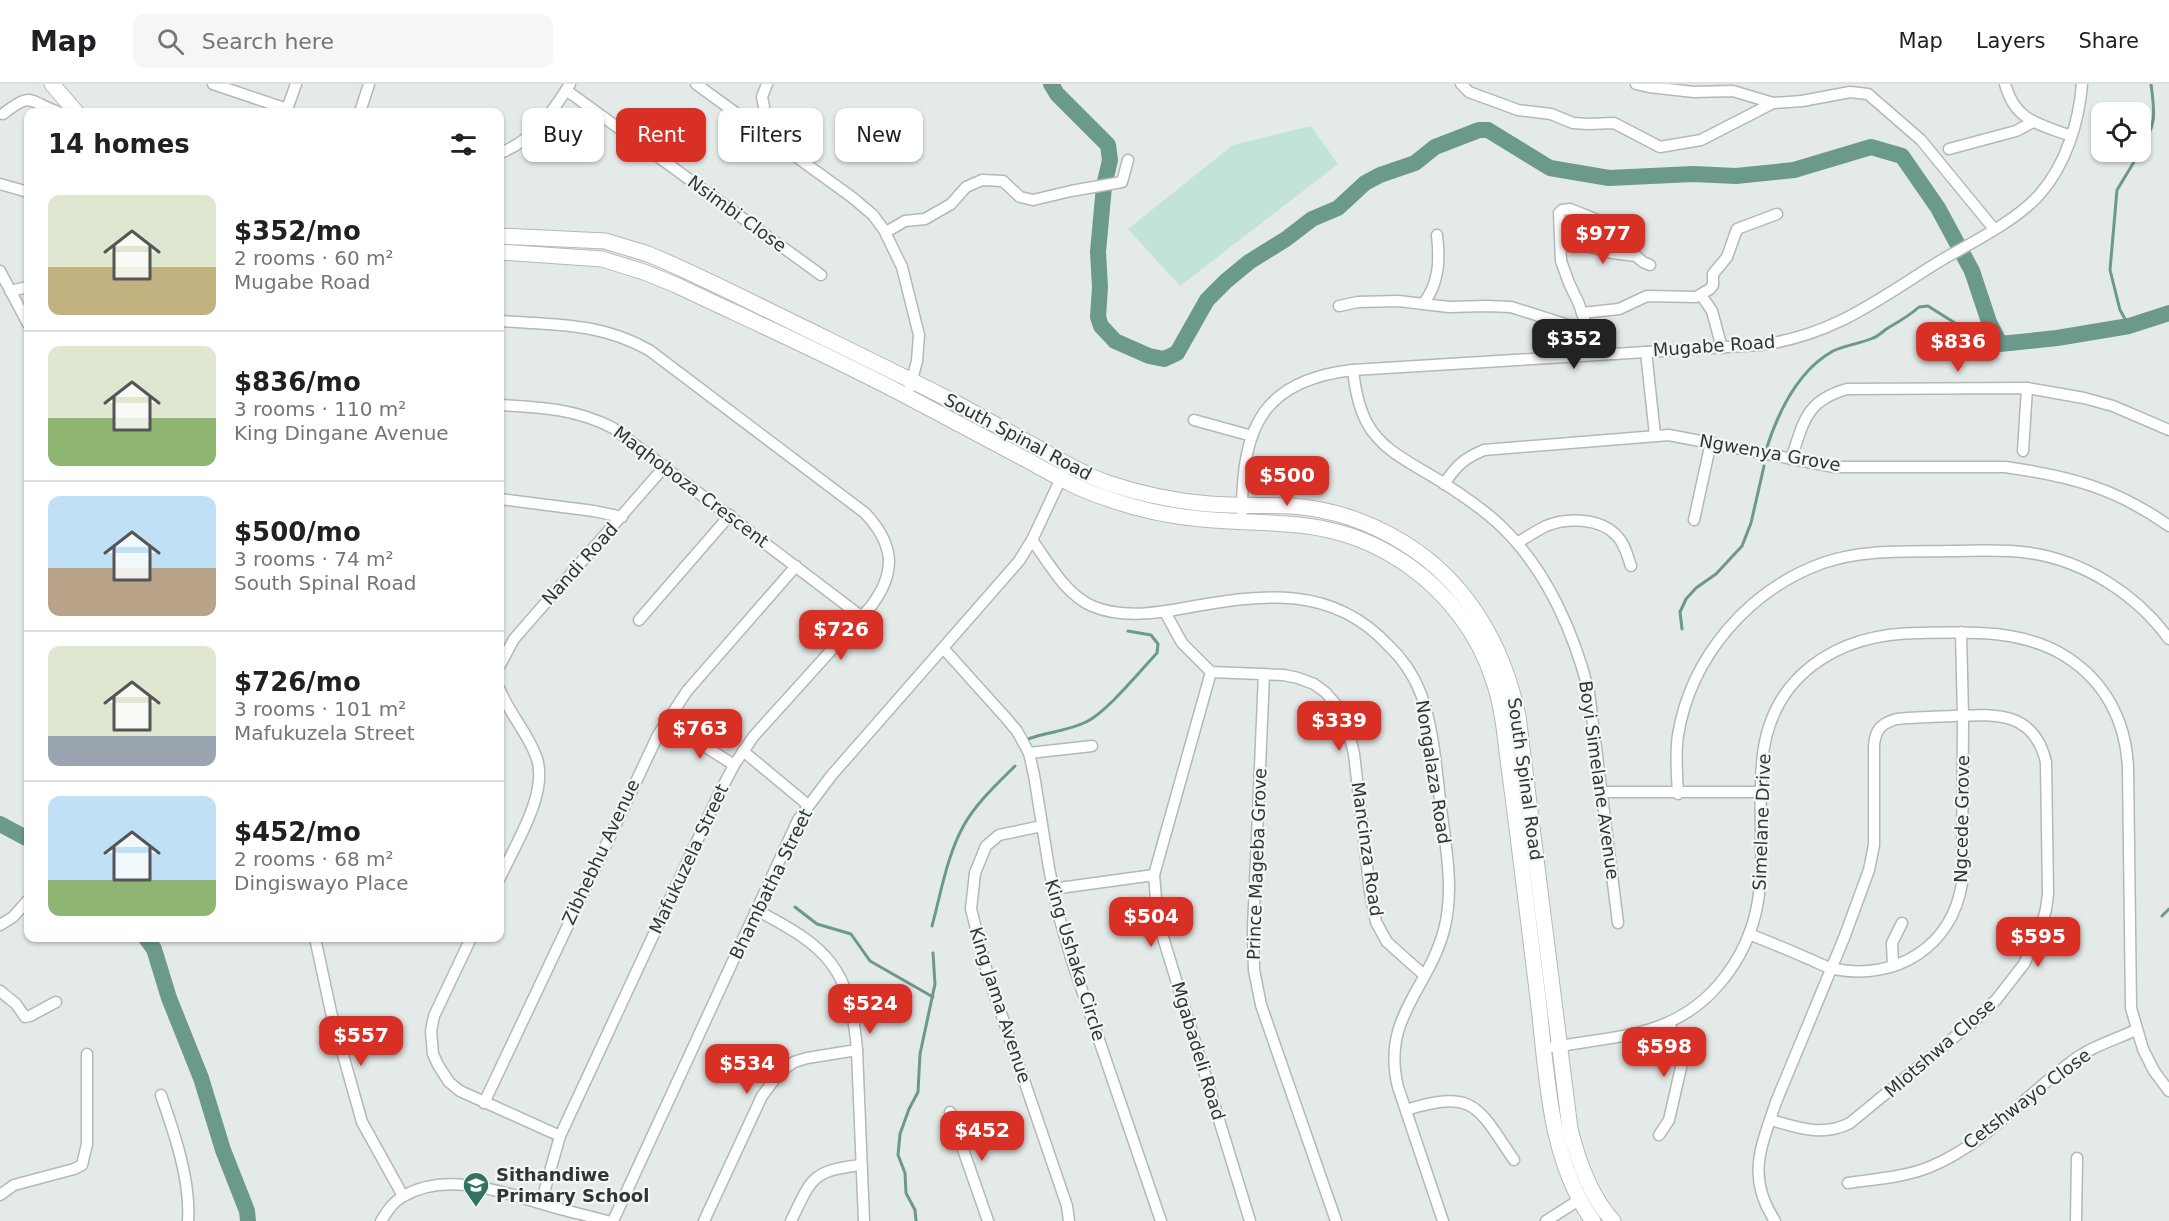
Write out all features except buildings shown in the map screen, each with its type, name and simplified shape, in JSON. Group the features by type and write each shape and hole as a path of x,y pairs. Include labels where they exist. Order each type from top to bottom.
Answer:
{"street":[{"path":"52,84 73,108"},
{"path":"213,84 278,108"},
{"path":"287,108 296,84"},
{"path":"361,108 369,84"},
{"path":"696,84 729,108"},
{"path":"764,108 762,97 766,84"},
{"path":"1461,84 1469,92 1518,110 1551,114 1573,123 1614,123 1660,147 1701,140 1773,102"},
{"path":"1636,84 1694,92 1733,91 1773,102 1803,101 1850,92 1868,94 1921,140 1994,229"},
{"path":"2005,84 2008,96 2015,108 2033,122 2071,136"},
{"name":"Mugabe Road","path":"1242,513 1244,470 1252,436 1266,408 1289,388 1313,376 1353,370 1722,348 1792,340 1835,325 1862,311 1994,229 2042,192 2064,154 2077,120 2082,84"},
{"path":"504,151 524,141 532,134 568,87"},
{"name":"Nsimbi Close","path":"568,87 821,275"},
{"path":"3,114 27,99 50,108"},
{"path":"1949,148 2016,131 2033,122"},
{"path":"885,232 905,221 925,219 951,204 966,187 982,180 1003,181 1020,197 1040,200 1071,190 1120,182 1128,160"},
{"path":"803,162 873,215 885,232 902,267 918,325 919,351 913,381 907,396"},
{"path":"0,184 24,191"},
{"path":"1615,354 1587,328 1562,265 1559,213 1564,209 1620,229"},
{"path":"1582,313 1619,309 1647,296 1691,297 1701,295 1710,290 1713,285 1713,274 1726,257 1737,229 1777,214"},
{"path":"1423,304 1433,291 1438,267 1437,235"},
{"name":"South Spinal Road","path":"504,236 605,241 648,254 913,381 1064,472"},
{"path":"1561,239 1612,253 1636,256 1650,265"},
{"name":"South Spinal Road","path":"504,252 602,259 644,272 1064,472 1154,496 1201,503 1242,513 1292,506 1349,517 1387,534 1421,554 1439,569 1472,606 1486,628 1499,652 1511,683 1518,716 1552,1047 1554,1128 1579,1200 1593,1221"},
{"path":"0,271 24,317"},
{"path":"10,291 24,288"},
{"path":"1701,295 1712,311 1722,348"},
{"path":"1339,306 1366,301 1407,302 1449,307 1511,307 1569,325 1587,328"},
{"name":"Mafukuzela Street","path":"504,321 590,328 620,335 633,341 666,362 865,513 879,530 890,561 882,592 743,750 734,765 560,1136 541,1203"},
{"path":"1646,352 1655,435"},
{"name":"Boyi Simelane Avenue","path":"1353,370 1358,401 1367,424 1374,434 1393,452 1492,517 1517,543 1554,600 1580,661 1593,716 1618,923"},
{"path":"1791,459 1811,409 1833,393 1856,388 2027,388 2084,398 2113,406 2169,430"},
{"path":"2023,451 2027,388"},
{"name":"Maqhoboza Crescent","path":"504,405 574,412 601,422 629,439 862,617"},
{"path":"1194,420 1252,436"},
{"name":"Ngwenya Grove","path":"1444,484 1458,465 1484,450 1655,435 1675,436 1812,464 1850,468 2005,467 2022,470 2098,487 2133,502 2169,526"},
{"path":"1694,520 1711,442"},
{"name":"Nandi Road","path":"504,658 514,639 665,466"},
{"name":"Bhambatha Street","path":"613,1221 798,820 831,776 1013,569 1032,540 1064,472"},
{"path":"504,500 594,511 622,517"},
{"path":"639,620 730,515"},
{"path":"1517,543 1559,522 1594,522 1618,536 1623,543 1631,566"},
{"name":"Nongalaza Road","path":"1032,540 1073,594 1092,606 1131,614 1165,612 1238,599 1270,597 1301,598 1332,606 1368,625 1401,659 1420,690 1428,718 1448,865 1449,898 1446,924 1440,943 1402,1018 1395,1042 1395,1075 1443,1221"},
{"path":"1678,794 1678,736 1688,697 1701,665 1717,640 1748,608 1773,589 1823,563 1883,552 2002,551 2031,553 2061,560 2090,572 2116,588 2158,625 2169,639"},
{"name":"Zibhebhu Avenue","path":"484,1103 658,735 687,691 796,566"},
{"path":"1165,612 1182,643 1210,672"},
{"name":"Simelane Drive","path":"1552,1047 1628,1036 1669,1023 1701,1003 1732,967 1749,934 1761,888 1762,764 1770,722 1789,687 1805,670 1839,648 1867,639 1912,633 1961,632 2015,636 2052,648 2083,669 2110,699 2127,748 2132,1008 2136,1030 2151,1064 2169,1091"},
{"name":"Ngcede Grove","path":"1749,934 1832,969 1872,971 1912,958 1928,948 1937,938 1960,898 1963,843 1961,632"},
{"name":"King Ushaka Circle","path":"944,649 1017,731 1029,753 1052,889 1072,962 1161,1221"},
{"name":"Mancinza Road","path":"1210,672 1298,678 1314,684 1333,699 1341,710 1346,720 1354,754 1370,892 1376,922 1387,942 1424,975"},
{"name":"Mgabadeli Road","path":"1210,672 1154,875 1158,921 1250,1221"},
{"name":"Prince Mageba Grove","path":"1264,674 1253,930 1254,970 1261,1005 1336,1221"},
{"path":"504,699 535,754 541,779 534,806 504,870"},
{"name":"Mlotshwa Close","path":"1771,1119 1822,1131 1840,1128 1850,1122 1996,1000 2024,964 2033,948 2046,909 2049,885 2047,773 2043,747 2036,735 2018,721 1992,715 1897,719 1887,721 1876,731 1872,856 1862,891 1832,969"},
{"path":"681,731 734,765"},
{"path":"1029,753 1092,746"},
{"path":"743,750 808,805"},
{"path":"1603,792 1678,794 1762,792"},
{"name":"King Jama Avenue","path":"1042,826 999,835 986,846 975,873 971,909 987,972 1067,1206 1069,1221"},
{"path":"1052,889 1154,875"},
{"path":"0,925 14,917 24,905"},
{"path":"756,910 807,939 826,957 842,981 848,995 855,1024 857,1050 864,1221"},
{"path":"1893,966 1892,943 1902,923"},
{"path":"316,942 331,1012 362,1122 403,1196"},
{"path":"469,942 434,1016 431,1042 438,1065 449,1082 460,1091 560,1136"},
{"path":"1775,1221 1763,1201 1758,1178 1760,1155 1771,1119 1832,969"},
{"path":"0,991 16,1004 25,1017 56,1002"},
{"path":"1659,1135 1669,1119 1682,1063 1680,1049 1669,1023"},
{"name":"Cetshwayo Close","path":"1848,1183 1904,1174 1938,1163 1987,1132 2070,1062 2136,1030"},
{"name":"South Spinal Road","path":"1552,1047 1575,1148 1592,1191 1613,1221"},
{"path":"704,1221 762,1096 780,1072 794,1062 807,1058 857,1050"},
{"path":"0,1195 14,1185 82,1165 87,1144 87,1054"},
{"path":"161,1095 178,1148 187,1193 188,1221"},
{"path":"1406,1110 1444,1100 1469,1105 1485,1118 1514,1160"},
{"path":"950,1112 988,1221"},
{"path":"2076,1221 2077,1158"},
{"path":"791,1221 808,1186 817,1176 832,1170 861,1165"},
{"path":"381,1221 388,1210 403,1196 431,1187 457,1184 470,1185 607,1221"},
{"path":"1546,1221 1579,1200"}],"green space":[{"path":"1311,126 1338,164 1180,286 1128,229 1233,145"}],"waterway":[{"path":"1051,84 1057,94 1108,145 1110,160 1104,186 1098,252 1100,287 1098,317 1101,326 1115,341 1149,356 1164,359 1177,353 1207,300 1249,262 1286,239 1312,219 1338,208 1365,183 1380,175 1415,163 1435,147 1479,130 1488,130 1550,168 1609,178 1693,174 1736,176 1794,170 1871,147 1902,156 1938,208 1972,271 1989,322 2000,344 2057,338 2129,326 2169,313"},
{"path":"2151,84 2153,118 2151,128"},
{"path":"2129,326 2120,310 2110,270 2117,190 2134,162"},
{"path":"1766,450 1776,421 1790,394 1820,359 1842,347 1877,336 1919,307 1928,306 1974,335 2000,344"},
{"path":"1682,629 1680,612 1686,599 1696,588 1716,574 1742,546 1751,523 1764,466"},
{"path":"1028,739 1086,722 1104,710 1123,690 1157,653 1158,644 1151,635 1128,631"},
{"path":"932,926 949,861 964,825 981,801 1015,766"},
{"path":"0,824 24,837"},
{"path":"795,907 817,924 851,934 870,961 933,997"},
{"path":"2162,916 2169,909"},
{"path":"149,942 154,949 169,998 201,1078 223,1150 247,1211 248,1221"},
{"path":"916,1221 915,1210 906,1193 905,1173 898,1155 900,1134 918,1092 920,1054 935,984 933,953"}],"place":[{"name":"Sithandiwe Primary School","path":"476,1208"}]}
